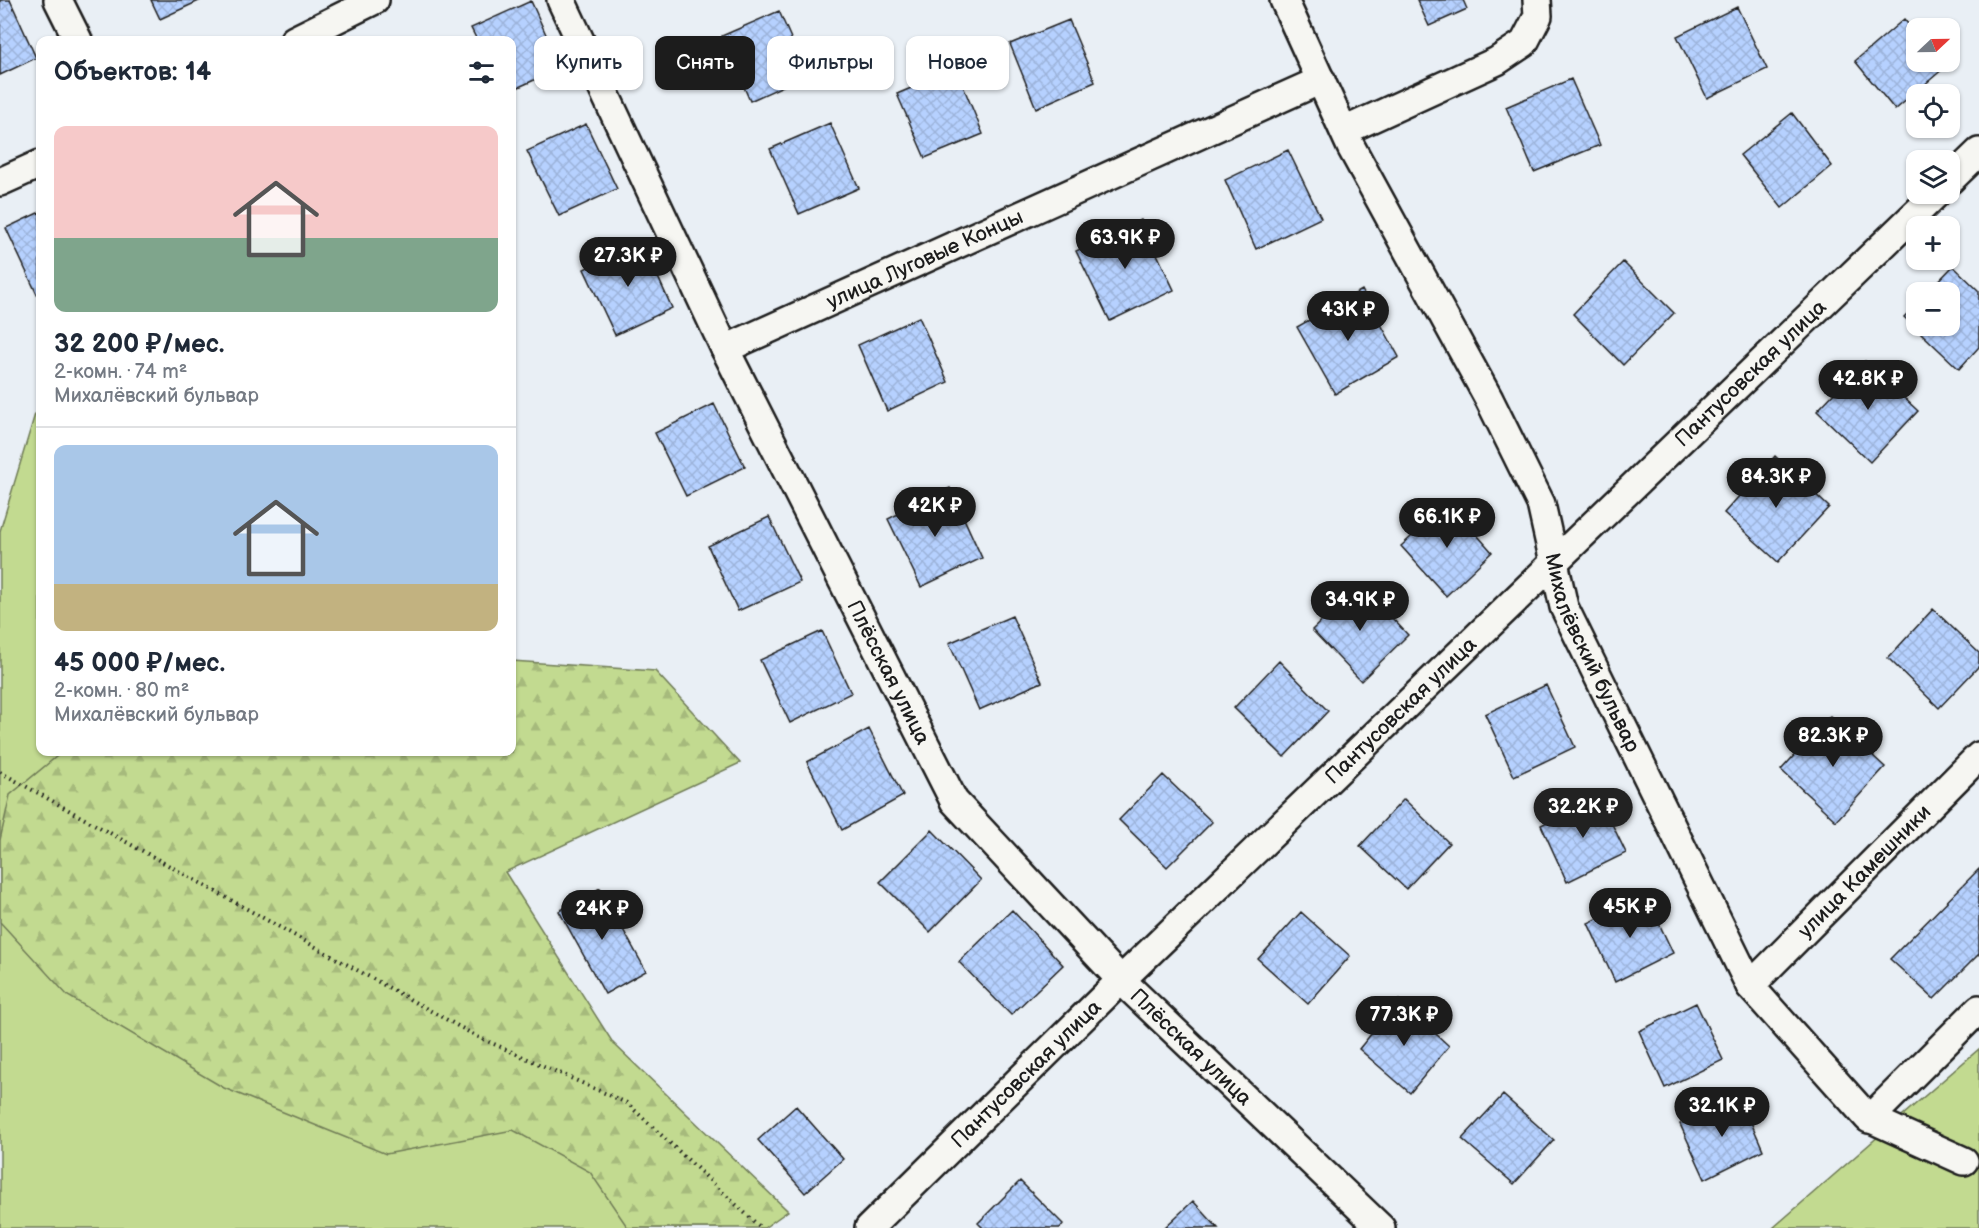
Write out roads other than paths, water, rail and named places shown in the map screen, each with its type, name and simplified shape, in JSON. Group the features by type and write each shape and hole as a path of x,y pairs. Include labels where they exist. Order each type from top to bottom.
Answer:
{"street":[{"path":"58,0 76,36"},
{"path":"302,36 375,0"},
{"name":"Плёсская улица","path":"561,0 725,349 954,801 1121,980 1381,1228"},
{"name":"Михалёвский бульвар","path":"1284,0 1351,147 1489,399 1541,504 1564,607 1750,986 1869,1119 1964,1161"},
{"path":"1344,131 1497,61 1524,43 1538,16 1538,0"},
{"name":"улица Луговые Концы","path":"725,349 1321,80"},
{"path":"1960,170 1979,152"},
{"path":"0,182 36,166"},
{"name":"Пантусовская улица","path":"869,1228 1121,980 1926,204"},
{"name":"улица Камешники","path":"1750,986 1979,756"},
{"path":"1869,1119 1979,1009"}]}
